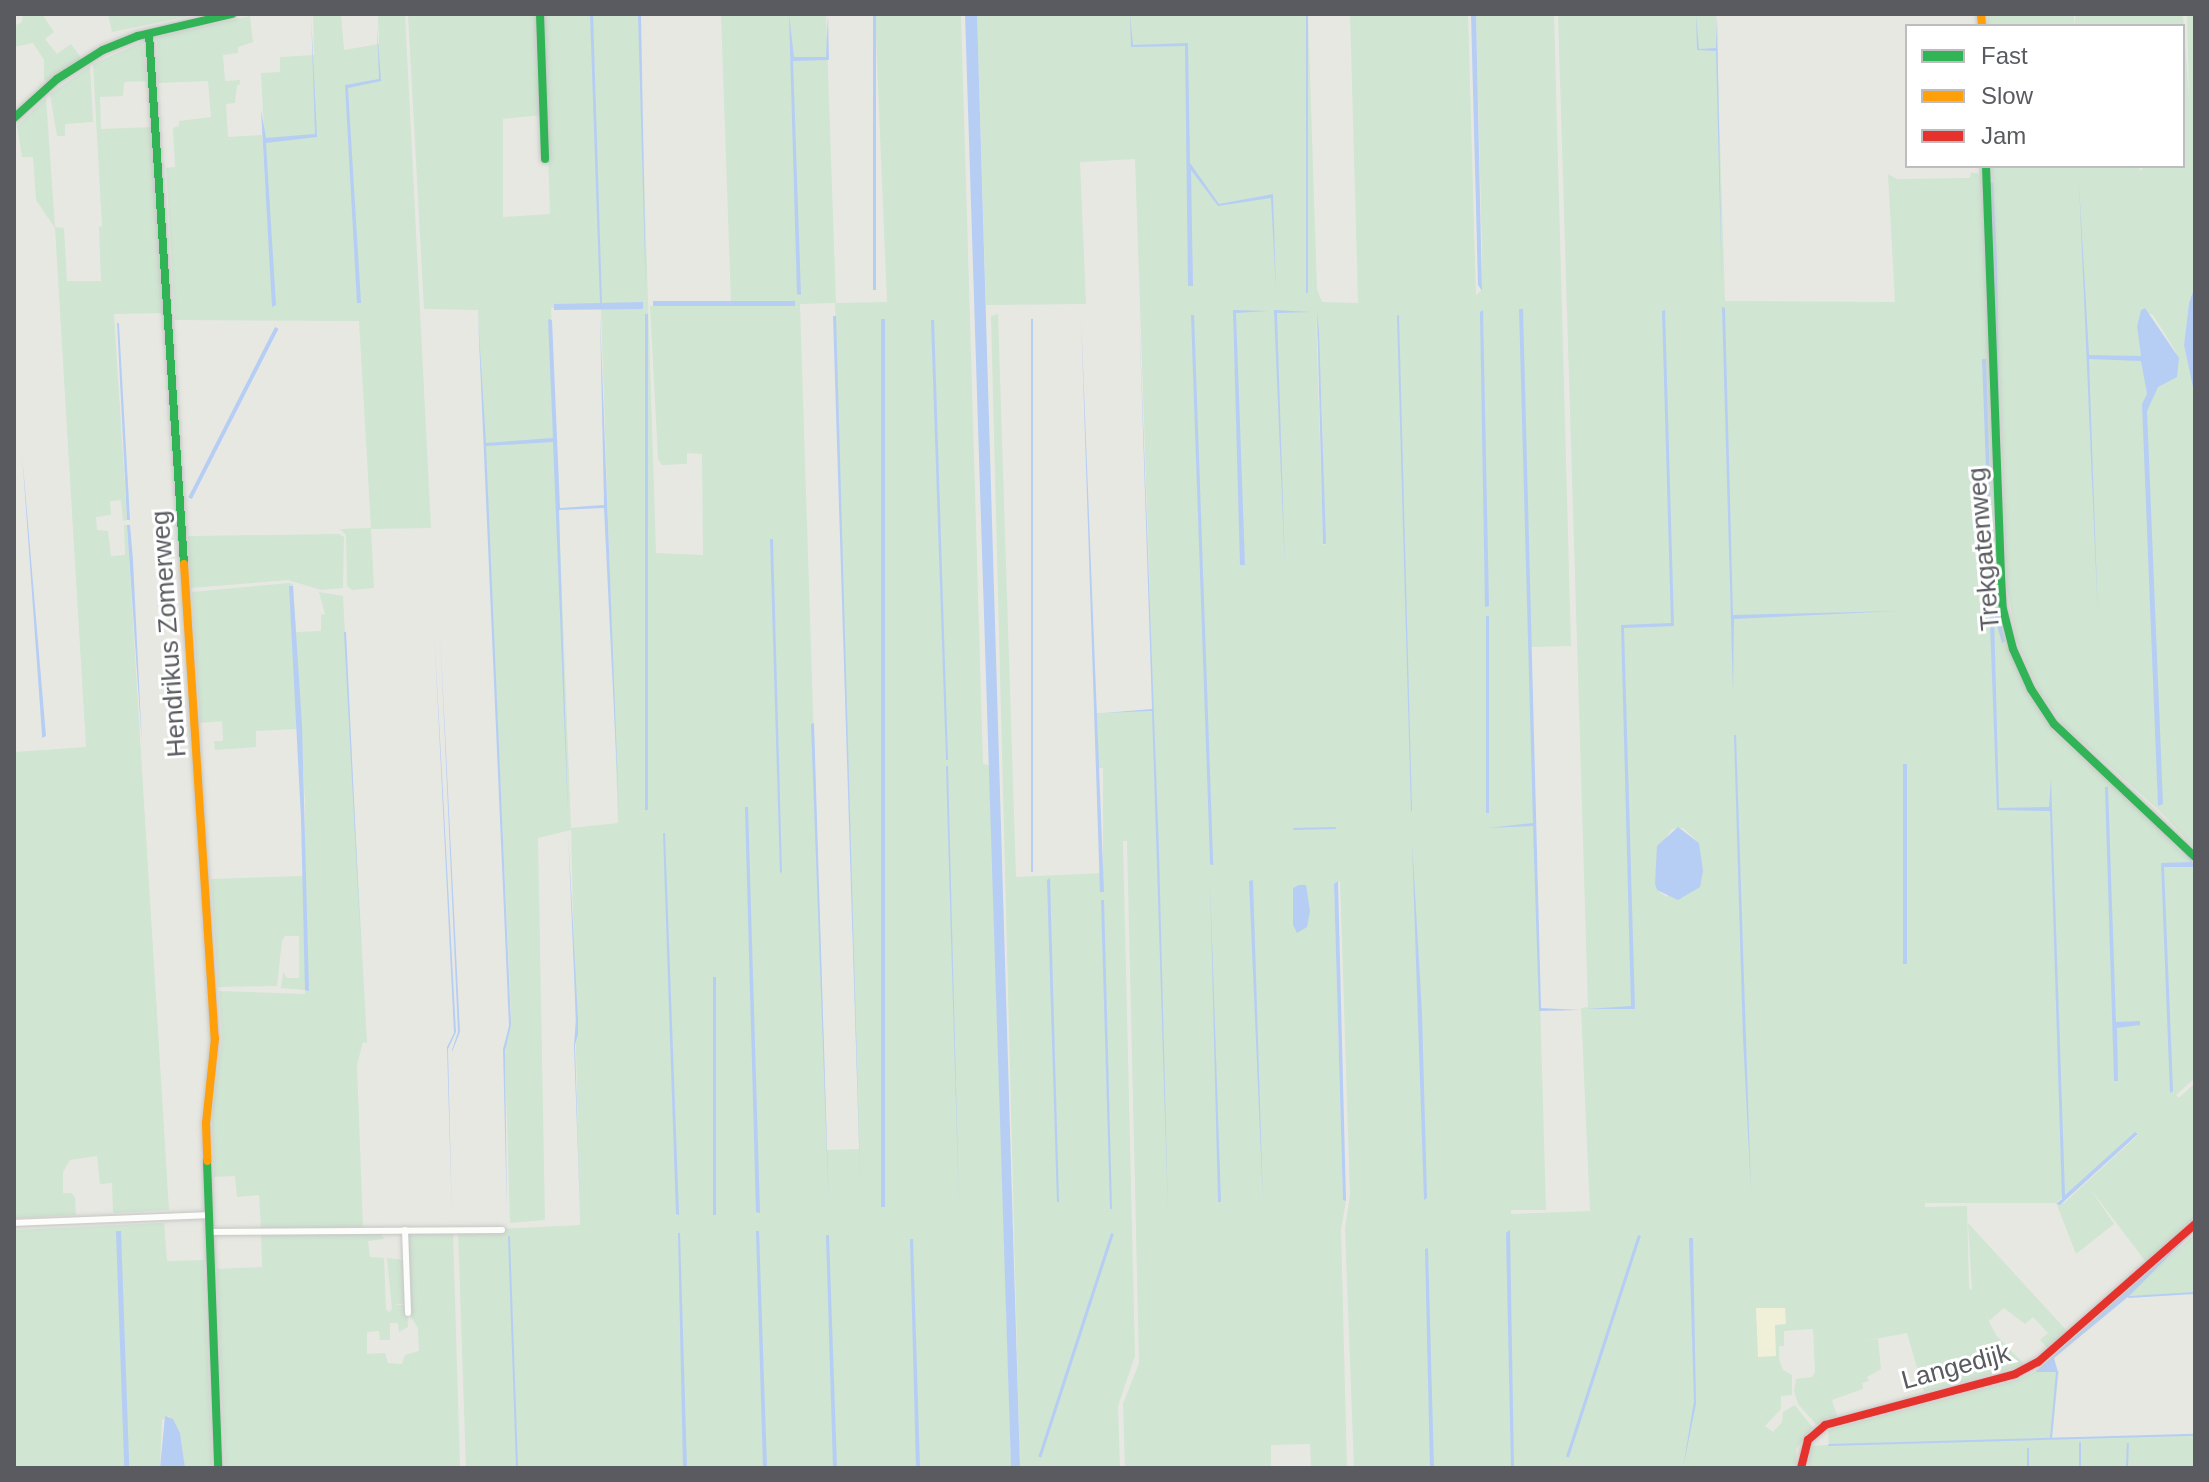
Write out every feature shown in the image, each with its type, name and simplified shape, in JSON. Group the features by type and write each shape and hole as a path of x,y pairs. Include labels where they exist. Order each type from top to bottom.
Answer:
{"street":[{"path":"14,118 82,62 149,34 232,14"},
{"path":"540,14 545,159"},
{"name":"Hendrikus Zomerweg","path":"149,34 215,1038 206,1112 218,1468"},
{"name":"Trekgatenweg","path":"1986,168 2002,587 2013,649 2031,689 2054,724 2195,857"},
{"path":"14,1223 209,1215"},
{"name":"Langedijk","path":"1801,1468 1806,1445 1825,1425 2015,1374 2032,1366 2195,1224"},
{"path":"405,1230 408,1313"},
{"path":"210,1232 502,1230"}],"shaded area":[{"path":"23,14 42,14 54,32 45,39 57,54 71,44 82,59 48,83 44,79 44,60 33,43 14,47 14,26 22,22"},
{"path":"108,14 189,14 189,16 112,32"},
{"path":"313,14 341,14 344,50 379,44 378,14 405,14 431,528 371,529 374,588 352,590 347,586 346,535 340,529 371,528 359,321 175,320 166,168 175,167 173,128 179,126 179,121 211,117 208,81 158,83 157,37 250,16 253,42 238,47 238,53 223,55 225,81 240,80 235,103 226,104 228,137 262,135 273,307 261,73 280,72 280,57 314,55"},
{"path":"408,14 537,14 541,115 503,119 503,217 550,214 543,14 639,14 656,553 703,555 702,454 687,453 687,464 662,465 658,459 650,306 731,304 721,14 826,14 836,303 887,302 875,14 961,14 983,764 989,765 994,869 1011,1468 466,1468 458,1231 580,1225 571,830 538,838 545,1220 510,1223 505,1055 511,1011 478,310 424,309","holes":["835,303 859,1149 827,1150 800,304","551,308 601,308 618,823 571,828"]},
{"path":"977,14 1308,14 1317,289 1322,302 1358,303 1350,14 1468,14 1476,295 1482,290 1482,252 1476,14 1554,14 1571,646 1530,647 1546,1210 1511,1210 1511,1214 1590,1211 1581,1008 1588,1007 1558,14 1716,14 1725,301 1895,302 1888,174 1897,179 1970,178 1971,172 1979,174 1979,168 1984,168 2000,587 2028,691 2054,732 2145,814 2195,867 2195,1078 2176,1095 2179,1098 2195,1083 2195,1219 2146,1262 2089,1187 2114,1224 2076,1254 2057,1205 2064,1203 2138,1135 2137,1132 2056,1203 1925,1203 1925,1207 1967,1206 1969,1288 1972,1290 1968,1223 2068,1332 2048,1349 2040,1340 2048,1333 2033,1317 2025,1324 2004,1308 1989,1321 1984,1312 1996,1335 2025,1365 1924,1392 1907,1333 1859,1342 1878,1339 1881,1369 1867,1377 1869,1381 1862,1383 1863,1389 1832,1400 1837,1416 1817,1425 1798,1404 1794,1391 1796,1379 1812,1377 1815,1372 1813,1329 1784,1331 1784,1346 1779,1346 1779,1359 1783,1370 1792,1375 1792,1395 1781,1396 1781,1409 1765,1426 1773,1432 1782,1422 1783,1412 1795,1405 1813,1428 1796,1449 1797,1468 1354,1468 1345,1228 1350,1195 1340,881 1334,884 1343,1200 1346,1201 1341,1229 1347,1468 1311,1468 1310,1444 1271,1445 1271,1468 1125,1468 1123,1404 1139,1363 1127,841 1123,841 1135,1356 1118,1406 1120,1468 1020,1468 991,316 998,314 1016,877 1103,873 1103,768 1098,768 1097,713 1153,711 1135,159 1080,162 1086,304 986,305","holes":["1316,313 1322,411 1325,546","1683,828 1699,843 1667,897 1657,890 1657,865 1672,829"]},
{"path":"1988,14 2074,14 2074,24 1988,24"},
{"path":"2076,14 2183,14 2184,24 2074,24"},
{"path":"2187,14 2195,14 2195,286 2189,303 2184,345 2195,397 2195,848 2159,810 2064,726 2040,693 2017,642 2007,587 1992,168 2139,168 2140,171 2143,168 2185,168 2185,42 2189,98","holes":["2141,310 2153,315 2176,352 2177,376 2147,393 2137,326"]},
{"path":"142,42 147,81 124,82 123,96 100,97 101,129 154,127 166,313 114,314 127,520 123,521 121,500 110,501 111,515 96,517 97,530 108,531 111,556 125,555 124,525 127,525 169,1210 113,1213 112,1183 100,1184 97,1156 70,1160 63,1172 63,1193 71,1193 75,1197 76,1215 14,1218 14,752 86,747 55,228 36,200 33,157 22,157 17,126 46,98 55,227 64,228 67,281 101,281 99,227 102,226 93,64"},
{"path":"90,66 93,122 65,124 65,136 57,136 50,94"},
{"path":"339,534 344,537 343,588 321,590 288,580 191,588 188,536"},
{"path":"293,584 296,632 321,631 321,615 325,614 319,592 343,596 367,1043 363,1042 357,1065 363,1227 261,1228 259,1195 237,1197 235,1176 214,1177 212,1114 222,1039 219,991 305,994 305,990 281,988 283,972 287,978 299,978 299,936 285,936 282,941 277,986 218,987 211,879 304,876 305,801 302,745 297,729 256,731 256,747 215,750 214,741 223,741 222,721 200,723 192,592"},
{"path":"164,1223 167,1261 204,1260 212,1468 185,1468 180,1433 169,1416 162,1420 160,1468 14,1468 14,1230"},
{"path":"453,1231 460,1468 225,1468 217,1269 262,1267 261,1234 380,1232 384,1239 368,1241 370,1257 384,1258 386,1309 389,1312 392,1309 387,1258 406,1260 407,1303 394,1305 407,1305 408,1327 399,1332 398,1323 390,1323 390,1340 380,1340 379,1331 367,1332 367,1354 385,1353 388,1363 402,1364 405,1355 419,1351 418,1328 411,1317 408,1232"},
{"path":"2195,1234 2195,1294 2128,1296 2129,1292"},
{"path":"2041,1369 2059,1371 2052,1438 2195,1435 2195,1468 1808,1468 1811,1446 1829,1445 1828,1430 2017,1380"}],"sand":[{"path":"1756,1308 1785,1308 1786,1324 1775,1325 1776,1356 1758,1357"}],"water":[{"path":"311,14 317,137 266,143 276,305 272,307 261,110 266,138 315,134"},
{"path":"590,14 593,14 602,303 643,302 643,309 554,310 554,304 600,303"},
{"path":"638,14 641,14 646,297"},
{"path":"789,14 794,57 826,57 828,14 829,60 793,61 801,295 797,294"},
{"path":"873,14 876,14 876,290 873,290"},
{"path":"965,14 977,14 1020,1468 1011,1468"},
{"path":"1130,14 1133,45 1188,43 1190,163 1219,204 1273,194 1276,290 1271,198 1218,206 1191,170 1193,286 1188,286 1185,46 1131,47"},
{"path":"1308,14 1308,293 1306,293"},
{"path":"1471,14 1476,14 1482,291 1478,285"},
{"path":"1696,14 1699,49 1716,48 1717,14 1722,291 1716,51 1697,50"},
{"path":"377,27 381,81 348,88 361,303 357,303 345,85 379,79"},
{"path":"1990,183 1993,183 1997,262 2000,453"},
{"path":"2079,184 2089,355 2141,356 2137,326 2141,310 2145,308 2179,358 2177,377 2158,387 2147,411 2163,804 2158,806 2142,404 2147,394 2141,361 2089,359 2098,618"},
{"path":"2195,286 2195,397 2184,345 2189,303"},
{"path":"653,301 795,301 795,306 653,306"},
{"path":"1722,307 1725,308 1733,615 1897,611 1734,619 1733,691"},
{"path":"1139,309 1159,851 1168,1211 1152,711 1104,713 1152,709"},
{"path":"1519,309 1523,309 1541,1008 1581,1010 1539,1011 1533,826 1487,828 1533,823"},
{"path":"1233,310 1268,311 1236,313 1245,565 1240,565"},
{"path":"1274,310 1311,312 1277,313 1285,569"},
{"path":"1483,310 1489,606 1485,607 1480,312"},
{"path":"1665,310 1674,626 1624,628 1635,1009 1586,1009 1631,1006 1621,625 1671,623 1662,311"},
{"path":"1317,312 1319,332 1326,544 1323,544"},
{"path":"600,314 619,813 604,508 559,510 568,814 553,442 486,446 511,1025 505,1051 507,1215 503,1049 509,1026 478,317 486,443 553,438 548,319 552,320 560,508 604,505"},
{"path":"645,314 648,314 648,810 645,810"},
{"path":"1081,315 1104,892 1100,892"},
{"path":"1191,315 1194,315 1213,865 1210,865"},
{"path":"1399,315 1412,811 1397,316"},
{"path":"833,316 836,316 861,1206"},
{"path":"881,319 885,319 885,1207 881,1207"},
{"path":"1031,319 1033,319 1033,872"},
{"path":"931,320 934,320 948,760 946,760"},
{"path":"117,322 119,324 130,520 127,520"},
{"path":"275,327 279,329 192,499 188,497"},
{"path":"1982,359 1986,359 1993,578 1990,578"},
{"path":"22,453 46,736 42,738 42,735"},
{"path":"127,525 130,525 133,560 142,746"},
{"path":"770,539 773,539 782,873 780,872"},
{"path":"289,586 293,586 302,725 309,991 305,990 301,819"},
{"path":"1989,597 1995,597 2005,641 2002,643 1994,614 1999,808 2049,807 2051,779 2065,1195 2135,1132 2138,1134 2060,1205 2056,1204 2062,1199 2050,811 1997,810"},
{"path":"1486,616 1489,616 1489,813 1486,813"},
{"path":"434,628 456,1032 448,1049 452,1221 447,1047 454,1033"},
{"path":"440,631 460,1032 452,1052 458,1032"},
{"path":"344,632 346,632 361,948"},
{"path":"814,723 829,1210 811,724"},
{"path":"1736,735 1751,1192 1743,1038"},
{"path":"1903,764 1907,764 1907,964 1903,964"},
{"path":"946,766 948,766 959,1208"},
{"path":"2105,787 2108,787 2116,1022 2140,1021 2140,1025 2117,1028 2118,1081 2114,1081"},
{"path":"745,807 748,807 760,1213 756,1212"},
{"path":"1678,827 1699,843 1703,871 1700,887 1678,900 1657,890 1655,884 1657,846"},
{"path":"568,831 578,1020 575,1045 580,1211 574,1045 576,1020"},
{"path":"665,833 679,1215 676,1214"},
{"path":"1412,841 1422,1013 1427,1198 1424,1200"},
{"path":"2176,844 2185,850 2195,867 2164,867 2173,1091 2170,1093 2161,863 2191,862"},
{"path":"1050,878 1059,1202 1047,880"},
{"path":"1253,880 1263,1202 1249,881"},
{"path":"1338,881 1346,1201 1343,1200 1334,884"},
{"path":"1210,883 1221,1202 1218,1202"},
{"path":"1306,885 1310,911 1307,927 1297,933 1293,925 1293,888"},
{"path":"1101,900 1104,900 1112,1209 1110,1209"},
{"path":"713,977 716,977 716,1215 713,1215"},
{"path":"1510,1230 1514,1468 1511,1468 1506,1233"},
{"path":"2195,1230 2129,1296 2054,1358 2058,1372 2035,1372"},
{"path":"116,1231 121,1231 129,1468 124,1468"},
{"path":"756,1231 759,1231 767,1468 763,1468"},
{"path":"680,1233 687,1468 683,1468"},
{"path":"1111,1233 1114,1234 1041,1457 1038,1456"},
{"path":"826,1235 829,1235 837,1468 833,1468"},
{"path":"1638,1235 1641,1236 1569,1458 1566,1457"},
{"path":"1689,1238 1693,1238 1696,1404 1683,1468 1694,1401"},
{"path":"910,1239 913,1239 920,1468 916,1468"},
{"path":"1428,1248 1434,1468 1430,1468 1425,1249"},
{"path":"165,1416 173,1419 180,1433 185,1468 160,1468"}],"waterway":[{"path":"1294,829 1335,828"},
{"path":"509,1237 517,1468"},
{"path":"2129,1297 2195,1293"},
{"path":"2051,1438 2057,1372"},
{"path":"1829,1445 2195,1435"},
{"path":"2080,1443 2080,1468"},
{"path":"2127,1468 2128,1444"},
{"path":"2028,1449 2028,1468"}],"traffic: fast":[{"path":"14,118 57,79 103,50 138,36 232,14"},
{"path":"540,14 545,159"},
{"path":"149,34 184,564"},
{"path":"1986,168 2001,576 2003,609 2013,649 2031,689 2054,724 2195,857"},
{"path":"207,1161 218,1468"}],"traffic: slow":[{"path":"1981,14 1982,24"},
{"path":"184,564 215,1038 206,1123 207,1161"}],"traffic: jam":[{"path":"1801,1468 1808,1440 1825,1425 2015,1374 2038,1362 2195,1224"}]}
